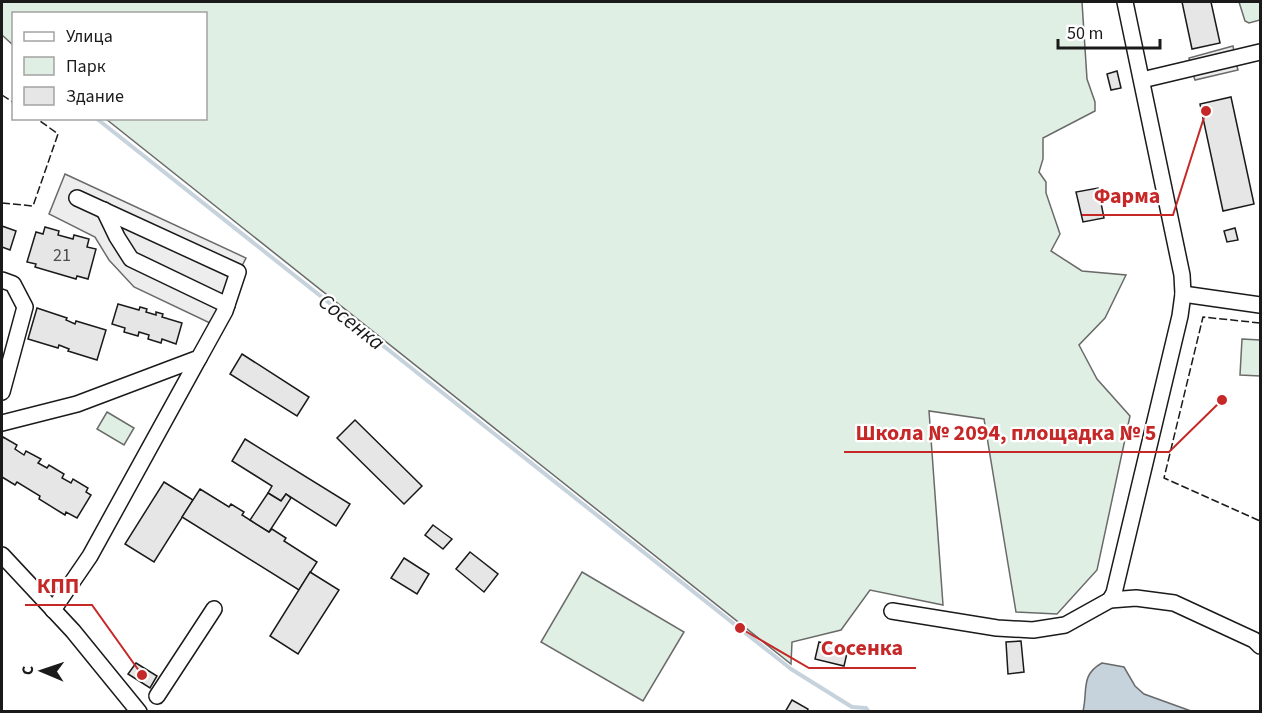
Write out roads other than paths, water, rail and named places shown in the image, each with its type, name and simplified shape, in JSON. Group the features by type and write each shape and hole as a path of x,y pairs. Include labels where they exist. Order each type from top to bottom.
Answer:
{"street":[{"path":"1110,600 1114,593 1180,316 1183,294 1182,275 1125,2"},
{"path":"1142,80 1260,52"},
{"path":"53,610 90,556 199,358 227,305 238,272 77,198"},
{"path":"104,210 131,259 227,305"},
{"path":"2,280 13,284 25,307 2,392"},
{"path":"1183,294 1260,305"},
{"path":"2,423 77,404 199,358"},
{"path":"2,555 53,610 139,711"},
{"path":"892,611 997,628 1033,630 1065,625 1110,600 1136,598 1174,603 1254,640 1260,646"},
{"path":"157,696 214,609"}],"waterway":[{"name":"Сосенка","path":"99,120 791,669 852,707 866,708 869,712"}],"place":[{"name":"Фарма","path":"1206,111"},
{"name":"Школа № 2094, площадка № 5","path":"1222,400"},
{"name":"Сосенка","path":"740,628"},
{"name":"КПП","path":"142,675"}]}
